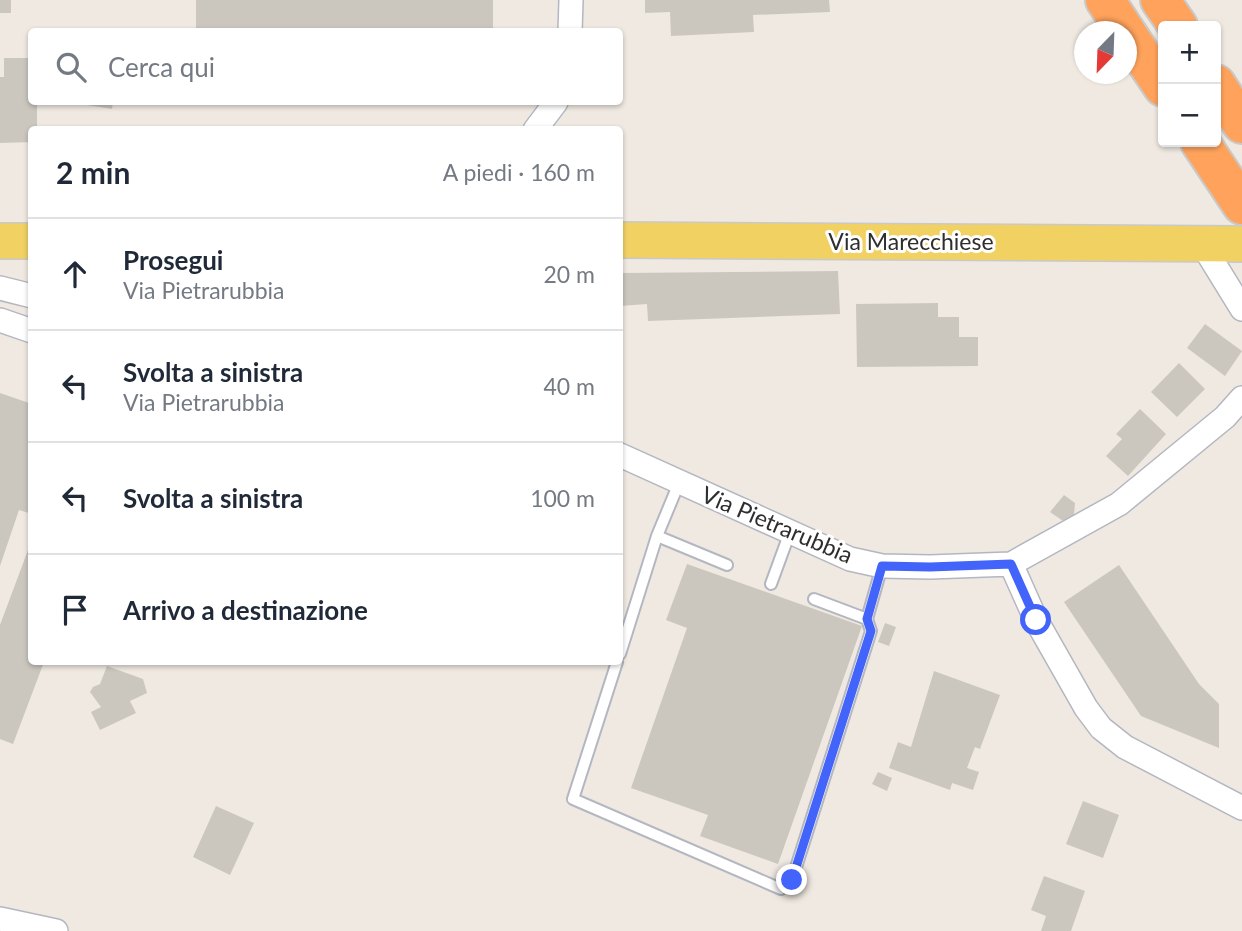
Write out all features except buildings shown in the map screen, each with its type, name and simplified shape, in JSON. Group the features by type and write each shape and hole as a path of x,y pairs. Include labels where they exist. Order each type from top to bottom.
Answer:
{"highway":[{"path":"1105,0 1119,21"},
{"path":"1160,0 1175,21"},
{"path":"1137,48 1161,84"},
{"path":"1221,92 1242,124"},
{"path":"1203,147 1242,205"}],"main road":[{"name":"Via Marecchiese","path":"623,240 1242,244"},
{"path":"0,241 28,241"}],"street":[{"path":"570,28 571,0"},
{"path":"538,126 554,105"},
{"path":"557,126 563,105"},
{"path":"1202,244 1242,309"},
{"path":"0,288 28,295"},
{"path":"0,320 28,330"},
{"path":"1242,398 1225,417 1119,504 1011,564 1036,620 1086,708 1101,728 1136,753 1242,808"},
{"name":"Via Pietrarubbia","path":"623,456 850,559 882,566 1011,564"},
{"path":"0,919 56,931"}],"lane":[{"path":"623,644 657,536 679,482"},
{"path":"771,584 790,532"},
{"path":"657,536 727,565"},
{"path":"616,665 573,799 781,889 792,880 871,631 867,619 882,566"},
{"path":"814,599 867,619"}],"route":[{"path":"792,880 871,631 867,619 882,566 1011,564 1036,620"}]}
